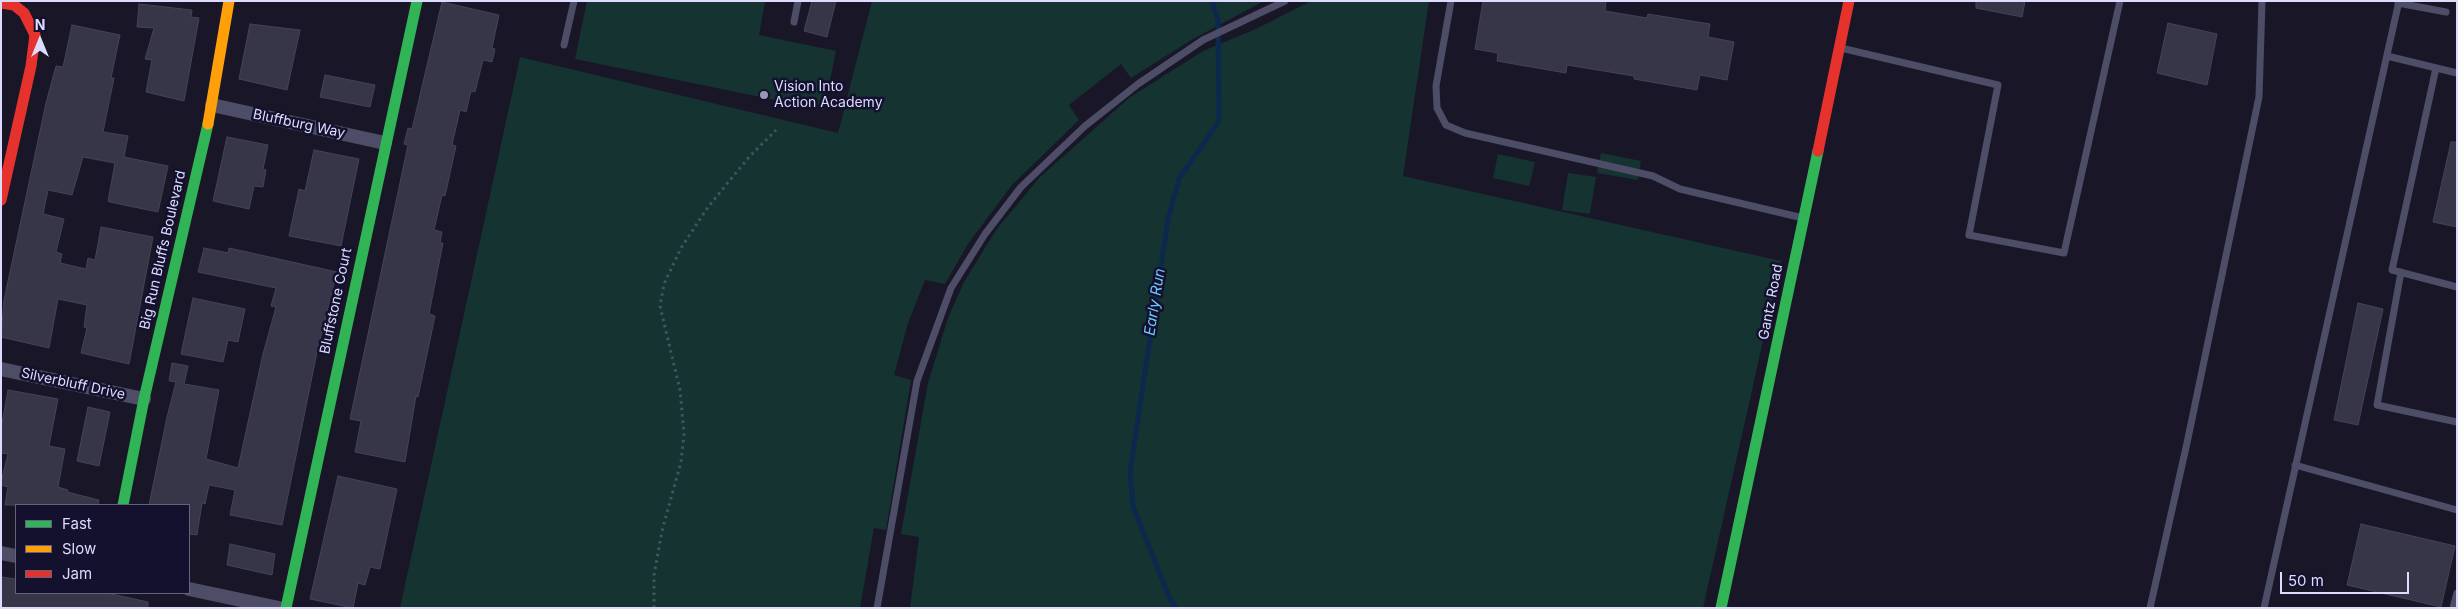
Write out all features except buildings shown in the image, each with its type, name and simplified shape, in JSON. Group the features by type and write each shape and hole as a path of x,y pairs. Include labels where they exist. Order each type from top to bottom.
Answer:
{"street":[{"name":"Big Run Bluffs Boulevard","path":"122,504 144,399 212,104 229,1"},
{"name":"Bluffstone Court","path":"286,608 417,1"},
{"name":"Gantz Road","path":"1720,608 1768,394 1849,1"},
{"path":"1,3 14,5 24,13 35,35 31,66 1,200"},
{"name":"Bluffburg Way","path":"212,104 385,143"},
{"name":"Silverbluff Drive","path":"1,369 144,399"},
{"path":"1,553 15,556"},
{"path":"190,589 279,608"}],"lane":[{"path":"564,46 574,1"},
{"path":"794,22 798,1"},
{"path":"877,608 917,381 951,288 984,234 1021,187 1085,126 1138,84 1203,40 1285,1"},
{"path":"1451,1 1436,86 1437,108 1446,125 1465,133 1653,176 1680,190 1803,218"},
{"path":"1838,48 1998,85 1969,235 2064,253 2120,1"},
{"path":"2150,608 2187,443 2259,97 2262,1"},
{"path":"2264,608 2399,2 2446,12"},
{"path":"2386,56 2457,73"},
{"path":"2436,68 2392,270 2457,287"},
{"path":"2401,272 2377,405 2457,422"},
{"path":"2296,466 2457,510"},
{"path":"2452,608 2457,593"}],"path":[{"path":"654,608 654,575 662,531 681,462 684,434 680,390 660,306 664,284 681,248 708,207 749,157 776,130"}],"green space":[{"path":"587,1 765,1 759,35 836,51 824,110 575,59"},
{"path":"872,1 1264,1 1193,39 1131,78 1121,64 1069,105 1079,120 1012,185 968,244 945,284 925,280 908,323 894,375 911,380 886,530 874,528 860,608 400,608 520,57 838,133"},
{"path":"1311,1 1429,1 1403,176 1781,261 1703,608 910,608 919,537 901,534 928,383 948,318 964,282 996,230 1040,177 1129,98 1203,51 1258,28"},
{"path":"1601,153 1641,161 1638,180 1597,173"},
{"path":"1498,154 1535,162 1529,186 1493,178"},
{"path":"1568,173 1596,177 1590,214 1562,210"}],"waterway":[{"name":"Early Run","path":"1176,608 1170,599 1133,506 1130,472 1168,219 1179,179 1219,121 1218,20 1212,1"}],"traffic: fast":[{"path":"286,608 417,1"},
{"path":"123,504 144,399 208,124"},
{"path":"1721,608 1818,151"}],"traffic: slow":[{"path":"208,124 229,1"}],"traffic: jam":[{"path":"1818,151 1849,1"},
{"path":"1,3 14,5 24,13 35,35 31,66 1,200"}],"place":[{"name":"Vision Into Action Academy","path":"764,95"}]}
